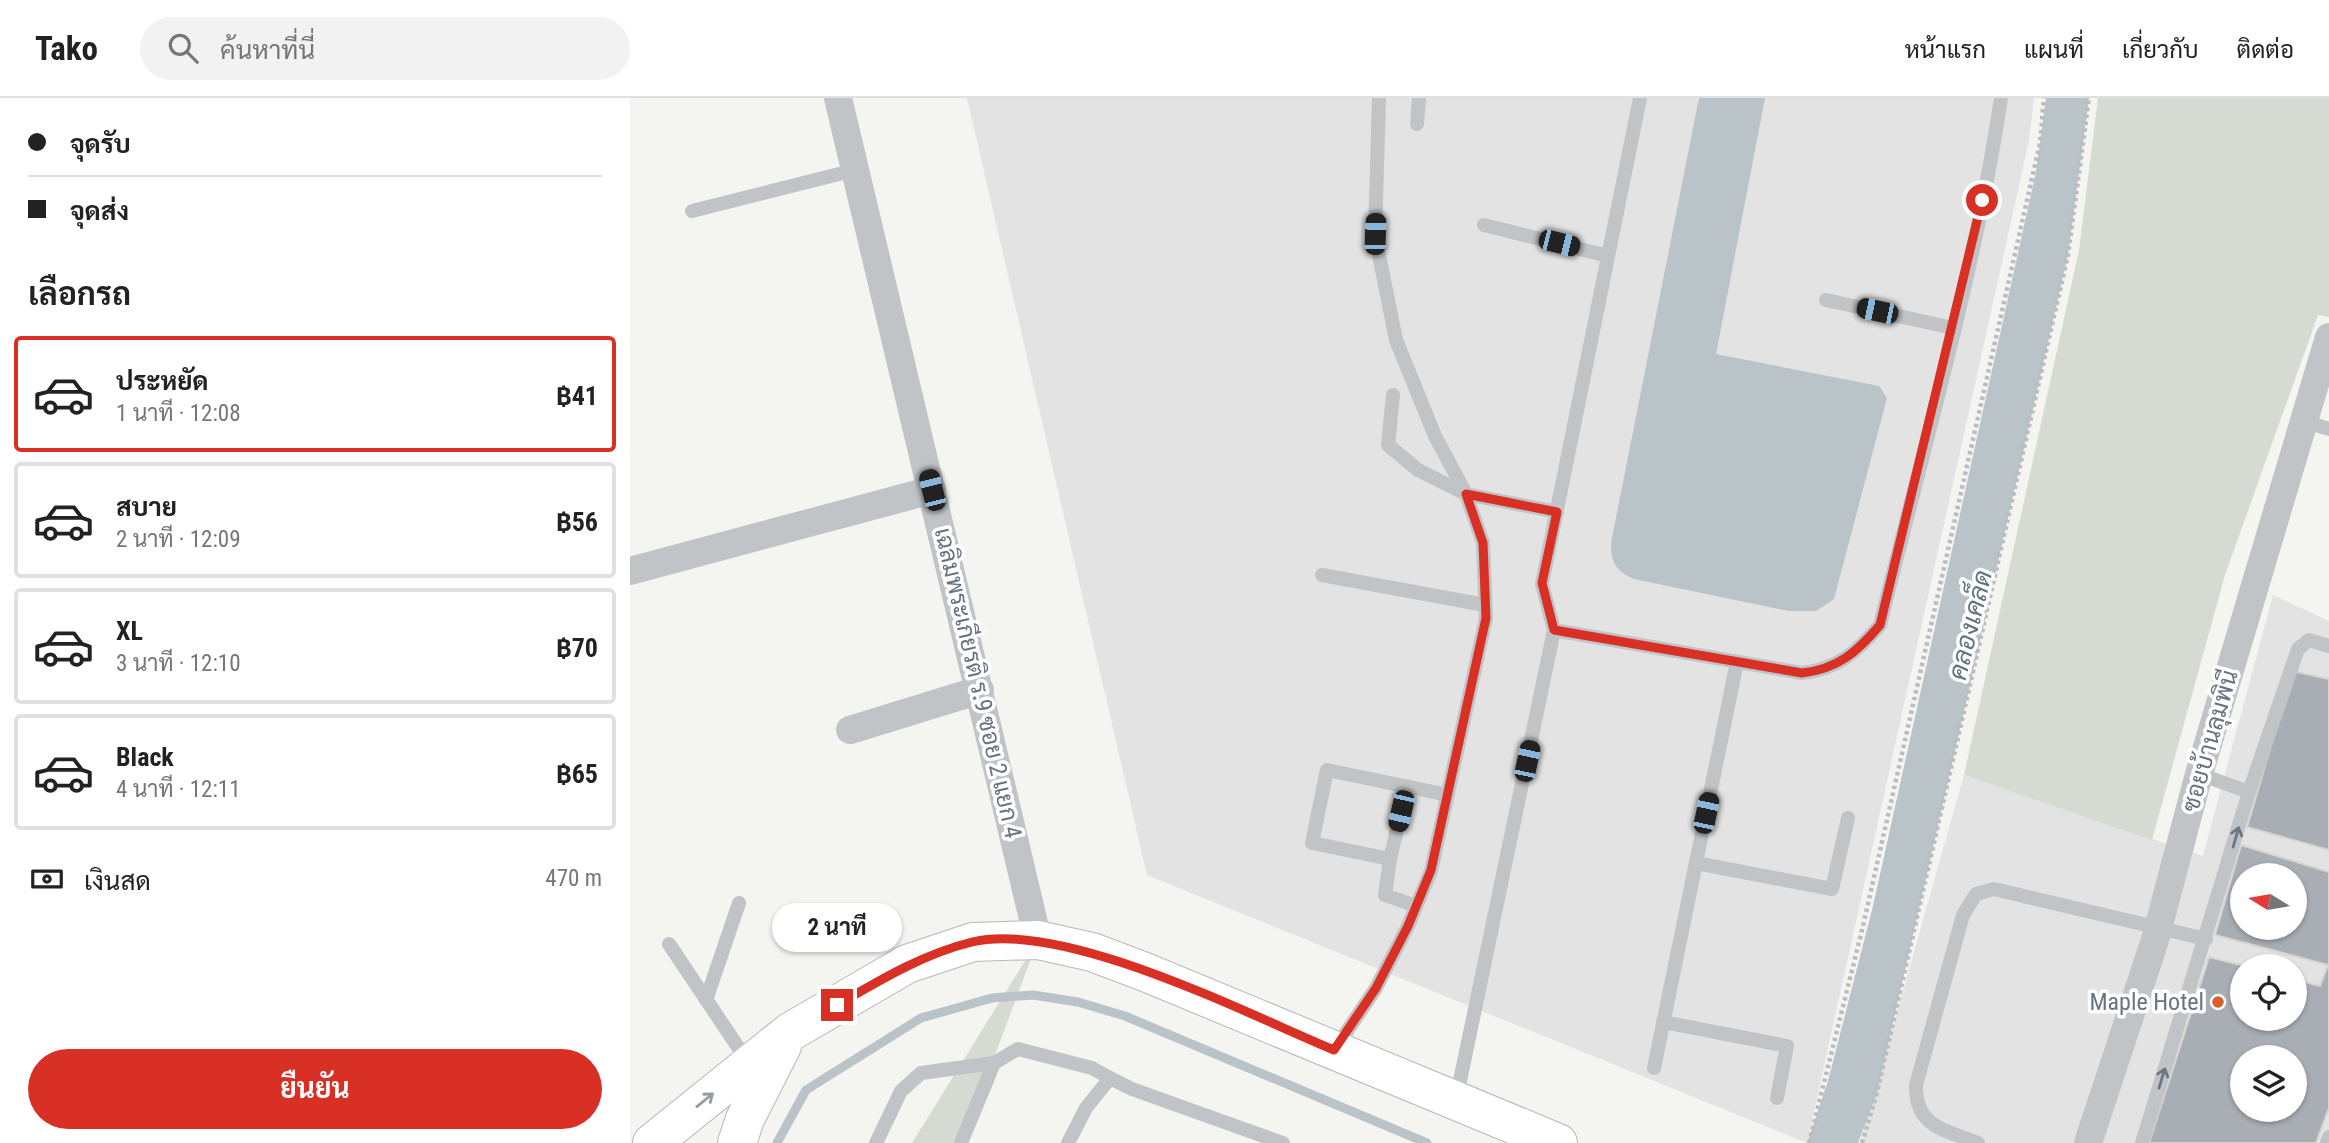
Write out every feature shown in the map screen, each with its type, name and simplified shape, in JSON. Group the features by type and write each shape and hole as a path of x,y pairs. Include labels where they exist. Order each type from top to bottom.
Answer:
{"main road":[{"path":"652,1143 790,1032 907,964 974,942 1038,940 1092,952 1145,972 1558,1143"},
{"path":"737,1143 765,1075 790,1032"}],"street":[{"name":"เฉลิมพระเกียรติ ร.9 ซอย 2 แยก 4","path":"838,98 1038,940"},
{"name":"ซอยบ้านลุมพินี","path":"2088,1143 2159,929 2199,774 2316,425 2329,337"},
{"path":"630,571 932,490"},
{"path":"850,730 980,690"}],"lane":[{"path":"1334,1050 1376,988 1431,870 1486,618 1483,543 1466,494 1435,436 1396,340 1375,234 1379,98"},
{"path":"1417,124 1419,98"},
{"path":"1456,1101 1554,630 1542,583 1640,98"},
{"path":"1554,630 1802,673 1825,670 1861,647 1880,625 1953,328 1994,149 2001,98"},
{"path":"692,211 855,170"},
{"path":"1485,225 1608,256"},
{"path":"1826,300 1953,328"},
{"path":"1393,395 1388,445 1418,470 1466,494 1557,512"},
{"path":"1322,575 1485,605"},
{"path":"2142,1143 2249,792 2298,649 2309,640 2329,646"},
{"path":"1654,1068 1737,662"},
{"path":"1390,859 1312,843 1327,770 1448,794"},
{"path":"2199,774 2249,792"},
{"path":"1406,787 1385,895 1416,906"},
{"path":"1696,863 1832,889 1847,818"},
{"path":"1978,1143 1932,1125 1916,1103 1916,1085 1968,902 1985,890 1994,890 2206,939"},
{"path":"706,1000 739,902"},
{"path":"669,944 748,1064"},
{"path":"1663,1022 1787,1046 1777,1098"},
{"path":"876,1143 901,1091 921,1073 994,1063 1018,1049 1092,1068 1132,1089 1283,1143"},
{"path":"961,1143 994,1063"},
{"path":"1068,1143 1086,1108 1110,1078"},
{"path":"2327,1143 2329,1137"}],"path":[{"path":"1809,1143 1863,926 2037,157 2044,98"},
{"path":"1863,1143 1881,1080 2068,255 2089,98"}],"shaded area":[{"path":"967,98 2034,98 2029,140 1807,1143 1147,875"},
{"path":"2098,98 2329,98 2329,317 2318,315 2225,575 2152,840 1964,775 2079,250"},
{"path":"2273,595 2329,621 2329,1143 1860,1143 1964,775 2203,856"},
{"path":"1038,940 962,1143 912,1143"}],"water":[{"path":"1699,98 1765,98 1716,354 1879,386 1887,398 1834,599 1816,611 1789,611 1634,579 1616,566 1612,556 1611,543"},
{"name":"คลองเคล็ด","path":"2046,98 2089,98 2068,255 1877,1093 1858,1143 1807,1143 1828,1081 1873,906 2036,172"}],"building":[{"path":"2293,671 2329,679 2329,850 2247,827"},
{"name":"Maple Hotel","path":"2241,845 2300,863 2236,863"},
{"name":"Maple Hotel","path":"2307,865 2329,872 2329,1108 2316,1143 2149,1143 2209,957 2230,962 2230,1031 2307,1031 2307,982 2320,986 2328,965 2307,959 2307,954 2287,954 2234,940 2307,940"},
{"name":"Maple Hotel","path":"2230,883 2230,939 2215,935"}],"waterway":[{"path":"777,1143 806,1090 921,1018 992,998 1033,995 1078,1002 1125,1016 1427,1143"}],"place":[{"name":"Maple Hotel","path":"2218,1002"}],"route":[{"path":"837,1005 907,964 974,942 1038,940 1092,952 1334,1050 1376,988 1408,926 1431,870 1486,618 1483,543 1466,494 1557,512 1542,583 1554,630 1802,673 1825,670 1844,661 1861,647 1880,625 1982,200"}]}
